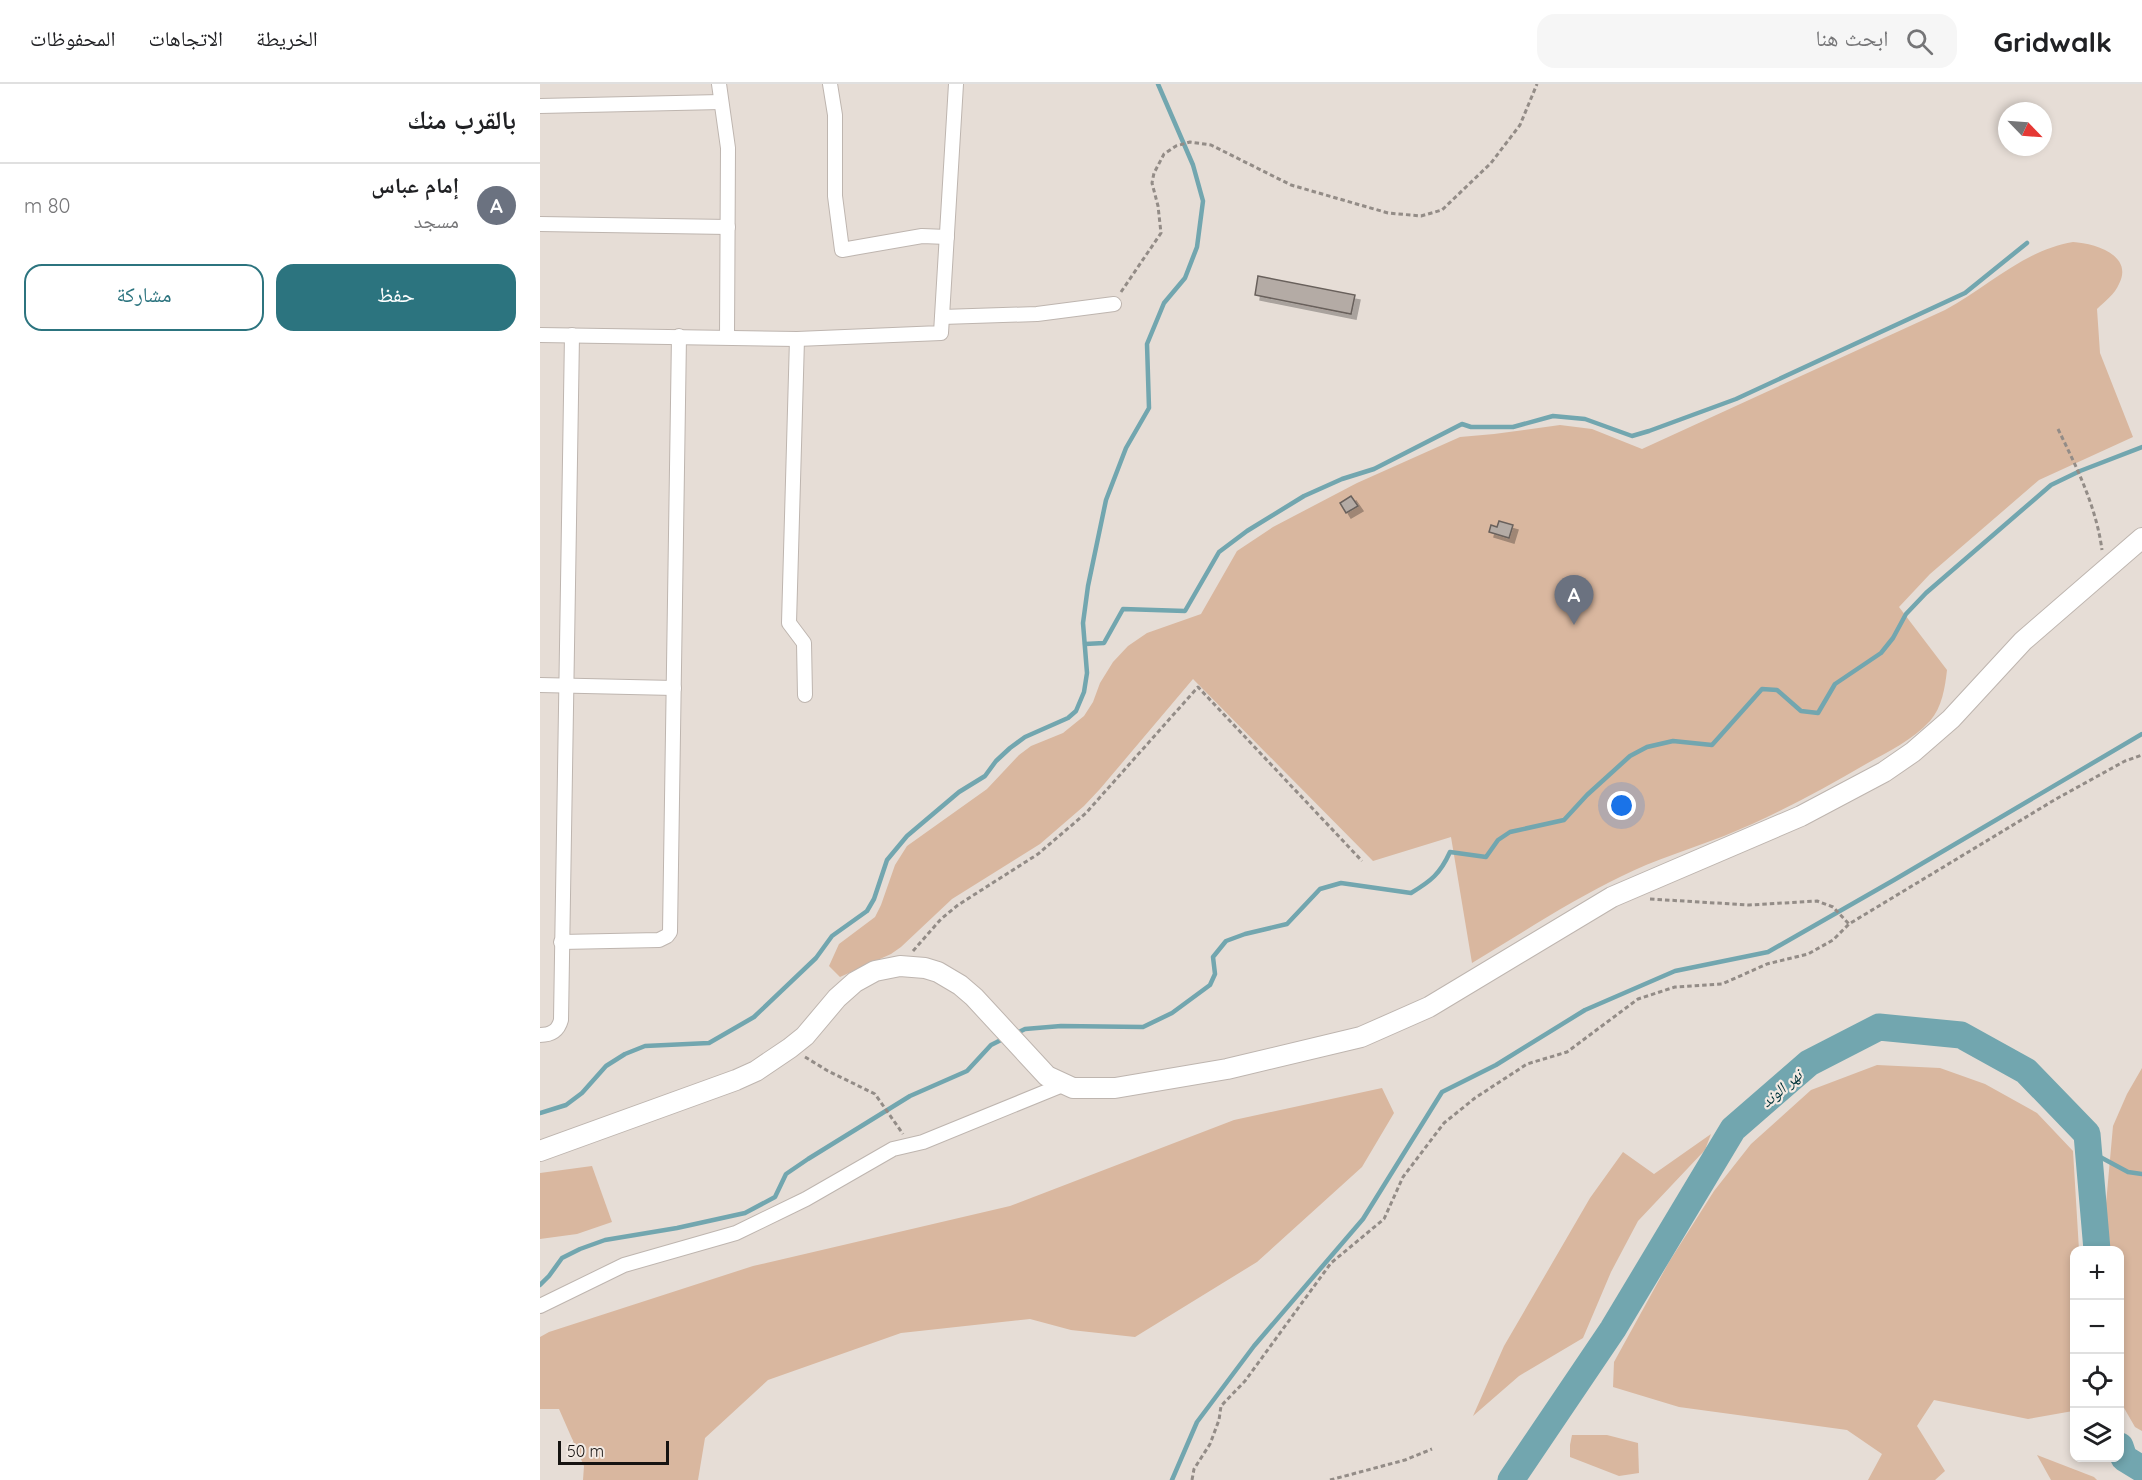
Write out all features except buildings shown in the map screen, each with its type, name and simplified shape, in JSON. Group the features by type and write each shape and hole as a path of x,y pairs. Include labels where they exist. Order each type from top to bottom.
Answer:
{"main road":[{"path":"540,1150 736,1080 775,1060 805,1036 837,998 855,982 876,971 900,966 926,968 950,977 974,997 1047,1076 1073,1088 1115,1088 1227,1069 1361,1037 1429,1007 1612,897 1801,816 1884,772 1920,746 1951,719 2011,652 2142,538"}],"street":[{"path":"719,84 728,148 727,337"},
{"path":"830,84 835,115 835,196 842,250 922,236 947,237"},
{"path":"540,335 797,339 941,333 956,84"},
{"path":"540,106 721,102"},
{"path":"540,224 728,227"},
{"path":"942,317 1037,314 1114,304"},
{"path":"540,1035 553,1032 561,1020 572,335"},
{"path":"561,942 658,940 668,936 670,932 679,336"},
{"path":"797,339 789,623 804,642 805,695"},
{"path":"540,685 674,688"},
{"path":"540,1306 624,1265 736,1233 806,1199 893,1149 923,1142 1065,1084"}],"path":[{"path":"1114,304 1161,233 1158,206 1152,183 1154,173 1164,154 1176,146 1190,142 1211,145 1291,185 1388,213 1421,216 1442,210 1491,163 1520,125 1537,84"},
{"path":"2058,429 2081,477 2098,524 2104,570"},
{"path":"900,966 942,919 958,905 1038,854 1086,813 1198,687 1362,861"},
{"path":"1192,1480 1194,1469 1210,1444 1219,1420 1221,1406 1245,1381 1331,1263 1384,1219 1403,1177 1444,1123 1475,1098 1527,1064 1567,1052 1638,999 1676,987 1722,984 1767,964 1808,954 1833,940 1849,924 2056,799 2125,761 2142,755"},
{"path":"1644,899 1749,904 1817,901 1833,907 1849,924"},
{"path":"790,1048 875,1095 895,1122"},
{"path":"1329,1480 1405,1460 1432,1449"}],"shaded area":[{"path":"2073,242 2091,245 2110,252 2121,265 2122,274 2117,288 2097,309 2100,353 2133,437 2039,480 1930,574 1899,607 1947,670 1942,697 1934,716 1916,734 1891,750 1760,820 1634,870 1565,907 1472,963 1451,837 1373,861 1193,679 1100,789 1040,844 952,899 891,954 840,977 829,966 839,944 875,917 895,865 907,846 987,789 1019,755 1031,746 1063,733 1084,716 1113,662 1128,646 1147,633 1201,614 1237,551 1273,527 1357,483 1460,437 1560,425 1592,429 1642,449 1945,310 2022,261 2055,246"},
{"path":"1877,1065 1940,1068 1985,1084 2037,1113 2073,1151 2079,1246 2070,1246 2070,1412 2028,1419 1934,1400 1917,1426 1945,1471 1935,1480 1868,1480 1882,1454 1847,1430 1679,1407 1613,1387 1614,1362 1669,1262 1714,1191 1751,1144 1811,1090"},
{"path":"2142,1068 2142,1431 2135,1427 2124,1408 2124,1246 2107,1246 2105,1215 2113,1126"},
{"path":"1382,1088 1394,1113 1362,1167 1257,1262 1135,1337 1071,1330 1030,1319 901,1333 768,1380 705,1438 698,1480 583,1480 584,1466 559,1409 540,1409 540,1337 549,1332 753,1266 1010,1206 1234,1120"},
{"path":"1711,1134 1705,1150 1638,1221 1611,1272 1583,1338 1519,1376 1473,1416 1504,1346 1590,1198 1623,1152 1654,1174"},
{"path":"592,1166 612,1222 577,1234 540,1239 540,1173"},
{"path":"1572,1435 1607,1435 1638,1443 1639,1473 1619,1476 1570,1457"},
{"path":"2037,1455 2094,1477 2097,1480 2051,1480"}],"waterway":[{"path":"540,1113 566,1105 582,1093 606,1066 625,1054 645,1046 709,1043 754,1017 816,958 832,936 867,911 874,899 887,860 907,836 959,792 985,776 1010,748 1025,737 1068,718 1076,711 1084,692 1087,673 1083,623 1088,586 1106,500 1126,448 1149,408 1147,344 1164,303 1185,278 1197,247 1203,201 1193,165 1158,84"},
{"path":"1085,644 1104,643 1123,609 1185,611 1219,552 1247,531 1304,496 1342,479 1374,469 1462,424 1471,427 1513,427 1553,416 1585,419 1632,436 1649,431 1736,399 1965,293 2027,243"},
{"path":"1015,1034 1025,1029 1061,1026 1143,1027 1172,1013 1210,985 1215,974 1213,957 1226,941 1287,924 1320,889 1341,883 1411,893 1434,876 1450,852 1486,857 1498,840 1510,832 1564,820 1587,795 1630,756 1647,747 1673,741 1712,745 1762,689 1777,690 1801,711 1818,713 1835,684 1881,653 1893,638 1906,614 1926,593 2051,485 2142,447"},
{"path":"1172,1480 1197,1422 1254,1346 1363,1219 1442,1092 1496,1065 1585,1010 1675,971 1768,952 2142,734"},
{"name":"نهر الوند","path":"1511,1480 1613,1329 1733,1129 1809,1063 1879,1027 1961,1035 2026,1071 2087,1134 2097,1246"},
{"path":"540,1285 562,1258 605,1240 677,1228 745,1213 775,1197 786,1174 808,1159 910,1096 967,1071 991,1045 1005,1038"},
{"path":"2089,1151 2128,1172 2142,1174"},
{"name":"نهر الوند","path":"2124,1458 2142,1469"}],"place":[{"name":"إمام عباس","path":"1574,625"}]}
